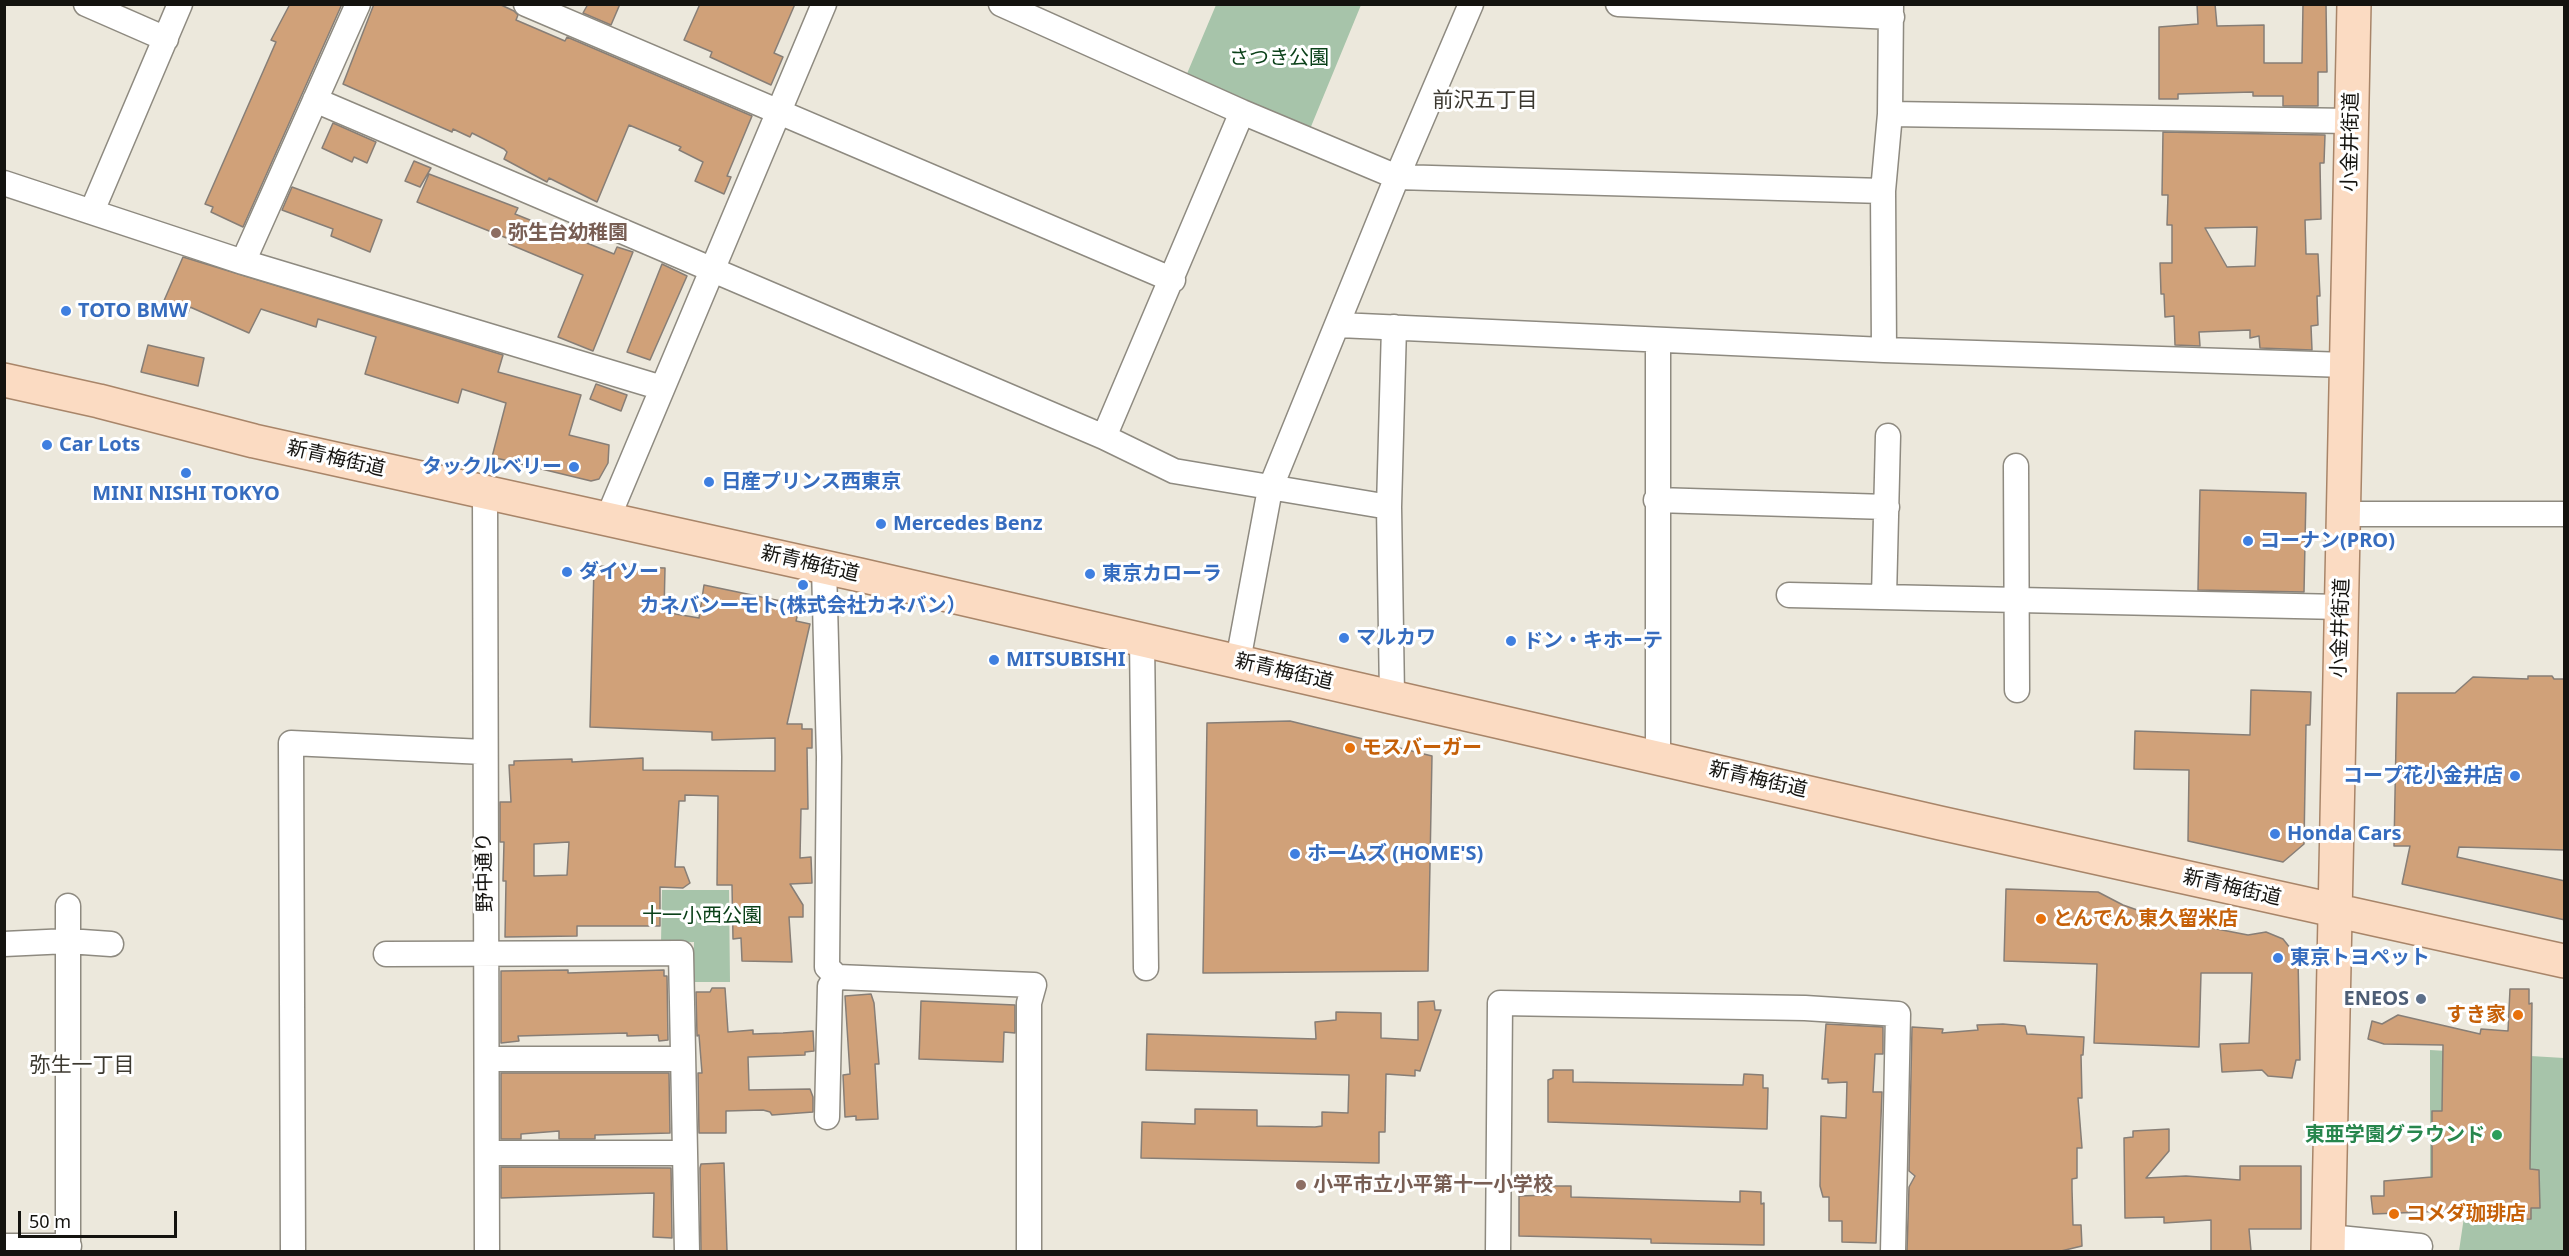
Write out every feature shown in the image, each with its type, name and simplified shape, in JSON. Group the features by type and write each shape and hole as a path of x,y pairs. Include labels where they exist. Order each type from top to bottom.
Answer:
{"main road":[{"name":"小金井街道","path":"2328,1244 2354,4"},
{"name":"新青梅街道","path":"4,380 485,493 824,567 1658,756 1929,821 2565,961"}],"street":[{"path":"86,4 165,39"},
{"path":"92,211 180,4"},
{"path":"243,262 358,4"},
{"path":"526,4 1173,280"},
{"path":"607,520 824,4"},
{"path":"1001,4 1242,112 1397,177 1882,191"},
{"path":"1238,661 1270,489 1339,325 1397,177 1472,4"},
{"path":"1618,4 1892,10 1890,114 1882,191 1884,350"},
{"path":"315,100 1104,437 1173,471 1270,489 1389,507"},
{"path":"1104,437 1173,280 1242,112"},
{"path":"1890,114 2351,121"},
{"path":"4,183 243,262 662,388"},
{"path":"1339,325 1884,350 2346,365"},
{"path":"1392,696 1389,507 1394,327"},
{"path":"1658,340 1656,500 1658,756"},
{"path":"1884,597 1888,436"},
{"path":"2016,466 2017,690"},
{"name":"野中通り","path":"485,493 487,1251"},
{"path":"1656,500 1887,507"},
{"path":"2344,514 2565,514"},
{"path":"824,567 829,757 827,967 837,977 1034,985 1029,1003 1029,1251"},
{"path":"1790,596 2341,607"},
{"path":"1142,639 1146,968"},
{"path":"293,1251 291,743 484,752"},
{"path":"4,1246 68,1249 68,906"},
{"path":"4,944 68,941 111,944"},
{"path":"386,954 681,953 687,1251"},
{"path":"827,1117 830,986 837,977"},
{"path":"1498,1251 1500,1003 1805,1008 1898,1014 1893,1251"},
{"path":"487,1059 683,1059"},
{"path":"488,1153 685,1153"},
{"path":"2328,1244 2420,1246"}],"green space":[{"name":"さつき公園","path":"1216,5 1361,5 1310,129 1186,76"},
{"name":"十一小西公園","path":"662,890 729,890 730,982 693,982 694,942 661,943"},
{"name":"東亜学園グラウンド","path":"2430,1050 2564,1058 2564,1251 2459,1251 2464,1217 2430,1213"}],"building":[{"path":"290,4 342,4 243,227 211,212 213,207 205,204 276,42 271,40"},
{"path":"374,4 499,4 514,11 518,15 516,20 565,41 567,37 752,116 727,176 731,177 724,194 695,181 703,162 679,150 681,147 629,125 597,202 549,178 547,182 504,159 507,152 504,149 472,133 470,137 453,129 452,132 343,84"},
{"path":"588,4 620,4 611,25 583,13"},
{"path":"700,4 795,4 774,53 783,57 771,85 710,57 712,52 684,40"},
{"path":"2197,4 2215,4 2217,26 2264,25 2264,63 2302,63 2303,4 2326,4 2327,72 2318,72 2318,106 2283,106 2283,96 2253,96 2253,92 2178,94 2178,99 2159,99 2159,27 2198,24"},
{"path":"333,123 376,142 367,163 354,157 352,162 322,148"},
{"path":"2163,132 2325,135 2324,163 2320,163 2321,219 2305,220 2306,254 2318,254 2320,296 2317,296 2318,325 2311,326 2312,350 2260,348 2259,336 2250,338 2250,330 2199,332 2200,346 2175,345 2174,316 2165,317 2164,294 2161,294 2160,263 2172,263 2172,225 2167,225 2168,195 2162,195","holes":["2257,227 2255,266 2227,267 2205,228"]},
{"path":"414,161 431,168 420,187 405,181"},
{"path":"429,174 518,208 515,214 614,254 617,247 633,252 593,351 558,337 583,275 509,244 509,239 417,202"},
{"path":"292,187 382,220 370,252 331,236 333,229 282,210"},
{"path":"183,257 503,355 498,372 581,395 569,435 609,445 608,463 599,479 591,481 492,457 506,403 462,389 458,403 365,374 376,337 318,319 316,327 261,309 249,333 190,307 188,313 163,303"},
{"path":"662,264 687,276 650,360 627,352"},
{"path":"148,345 204,358 198,386 141,372"},
{"path":"596,384 627,395 621,411 590,399"},
{"path":"2200,490 2306,493 2304,592 2198,590"},
{"path":"594,566 665,568 664,612 699,618 704,585 800,605 796,621 810,624 787,724 802,724 802,729 812,729 812,748 807,748 808,809 801,809 800,858 811,857 812,883 790,884 803,905 803,917 789,917 792,962 742,961 741,938 733,939 732,885 717,885 718,796 685,795 685,801 679,801 675,867 684,867 690,883 683,888 660,887 660,926 577,926 577,936 505,937 506,881 503,881 504,842 500,842 500,802 511,802 509,765 514,765 514,761 572,759 572,762 643,758 643,770 775,771 775,738 712,740 712,732 590,727","holes":["569,842 567,875 534,876 534,844"]},
{"path":"2528,676 2552,676 2554,679 2565,679 2565,850 2459,847 2457,857 2565,881 2565,920 2402,884 2410,846 2394,846 2397,693 2455,693 2473,677 2528,679"},
{"path":"2251,690 2311,692 2310,725 2306,725 2304,844 2283,862 2188,841 2189,770 2134,769 2135,731 2250,735"},
{"path":"1290,721 1432,756 1428,971 1203,973 1207,723"},
{"path":"2006,889 2098,892 2123,905 2160,918 2248,935 2266,932 2283,939 2298,958 2300,1060 2296,1060 2292,1078 2268,1076 2262,1070 2222,1072 2220,1044 2249,1043 2252,973 2201,973 2199,1047 2094,1043 2097,964 2004,961"},
{"path":"568,970 568,973 664,970 664,976 667,976 668,1040 659,1041 658,1035 627,1036 627,1033 518,1036 519,1041 501,1043 501,971"},
{"path":"712,988 725,988 728,1032 753,1030 753,1034 813,1031 814,1051 805,1052 805,1055 748,1057 749,1090 810,1089 813,1097 813,1112 772,1115 763,1110 726,1111 726,1133 699,1133 698,1073 702,1073 699,1035 697,1036 696,992 710,992"},
{"name":"東亜学園グラウンド","path":"2510,989 2529,989 2529,1004 2532,1003 2530,1169 2539,1170 2540,1208 2531,1208 2531,1219 2499,1220 2498,1209 2373,1214 2371,1196 2384,1196 2384,1181 2432,1177 2432,1111 2442,1111 2443,1045 2384,1044 2368,1039 2372,1021 2382,1024 2398,1015 2480,1034 2481,1029 2508,1031"},
{"path":"871,994 874,1003 879,1064 875,1064 878,1119 856,1120 856,1116 845,1117 843,1075 850,1074 845,996"},
{"path":"921,1001 1015,1005 1015,1033 1004,1032 1003,1062 919,1059"},
{"path":"1434,1001 1435,1010 1441,1010 1420,1071 1415,1070 1415,1076 1386,1074 1385,1132 1379,1132 1379,1163 1141,1158 1142,1122 1195,1124 1195,1109 1257,1110 1257,1126 1322,1126 1322,1112 1348,1113 1349,1075 1146,1070 1147,1034 1316,1039 1315,1022 1336,1020 1336,1012 1381,1013 1381,1038 1418,1040 1418,1002"},
{"path":"1826,1024 1883,1027 1883,1054 1875,1054 1873,1092 1882,1092 1876,1243 1842,1242 1842,1221 1829,1221 1829,1197 1823,1197 1820,1186 1821,1116 1846,1118 1847,1082 1828,1083 1828,1079 1822,1079"},
{"path":"1977,1025 2025,1026 2027,1034 2084,1037 2083,1055 2081,1055 2082,1098 2078,1098 2082,1148 2077,1148 2077,1178 2072,1179 2073,1225 2081,1225 2082,1246 2061,1251 1907,1251 1909,1187 1915,1176 1909,1171 1912,1027 1943,1029 1942,1033 1978,1030"},
{"path":"1553,1070 1573,1070 1573,1082 1743,1085 1744,1074 1763,1075 1763,1088 1768,1088 1767,1129 1548,1122 1548,1080 1553,1078"},
{"path":"501,1073 669,1073 670,1133 595,1135 595,1139 559,1139 559,1131 521,1134 521,1139 501,1139"},
{"path":"2169,1129 2169,1151 2146,1178 2186,1176 2240,1180 2240,1166 2301,1166 2301,1229 2249,1229 2251,1251 2211,1251 2211,1220 2164,1223 2164,1217 2125,1218 2124,1138 2133,1137 2133,1131"},
{"path":"724,1163 727,1251 701,1251 701,1164"},
{"path":"501,1167 671,1168 672,1238 653,1237 654,1193 501,1198"},
{"path":"1551,1186 1571,1186 1571,1197 1740,1202 1740,1191 1761,1192 1761,1204 1764,1203 1764,1245 1651,1243 1651,1239 1519,1236 1519,1196 1551,1195"}],"place":[{"name":"弥生台幼稚園","path":"496,233"},
{"name":"TOTO BMW","path":"66,311"},
{"name":"Car Lots","path":"47,445"},
{"name":"タックルベリー","path":"574,467"},
{"name":"MINI NISHI TOKYO","path":"186,473"},
{"name":"日産プリンス西東京","path":"709,482"},
{"name":"Mercedes Benz","path":"881,524"},
{"name":"コーナン(PRO)","path":"2248,541"},
{"name":"ダイソー","path":"567,572"},
{"name":"東京カローラ","path":"1090,574"},
{"name":"カネバンーモト(株式会社カネバン）","path":"803,585"},
{"name":"マルカワ","path":"1344,638"},
{"name":"ドン・キホーテ","path":"1511,641"},
{"name":"MITSUBISHI","path":"994,660"},
{"name":"モスバーガー","path":"1350,748"},
{"name":"コープ花小金井店","path":"2515,776"},
{"name":"Honda Cars","path":"2275,834"},
{"name":"ホームズ (HOME'S)","path":"1295,854"},
{"name":"とんでん 東久留米店","path":"2041,919"},
{"name":"東京トヨペット","path":"2278,958"},
{"name":"ENEOS","path":"2421,999"},
{"name":"すき家","path":"2518,1015"},
{"name":"東亜学園グラウンド","path":"2497,1135"},
{"name":"小平市立小平第十一小学校","path":"1301,1185"},
{"name":"コメダ珈琲店","path":"2394,1214"}],"district":[{"name":"前沢五丁目","path":"1485,101"},
{"name":"弥生一丁目","path":"82,1066"}]}
